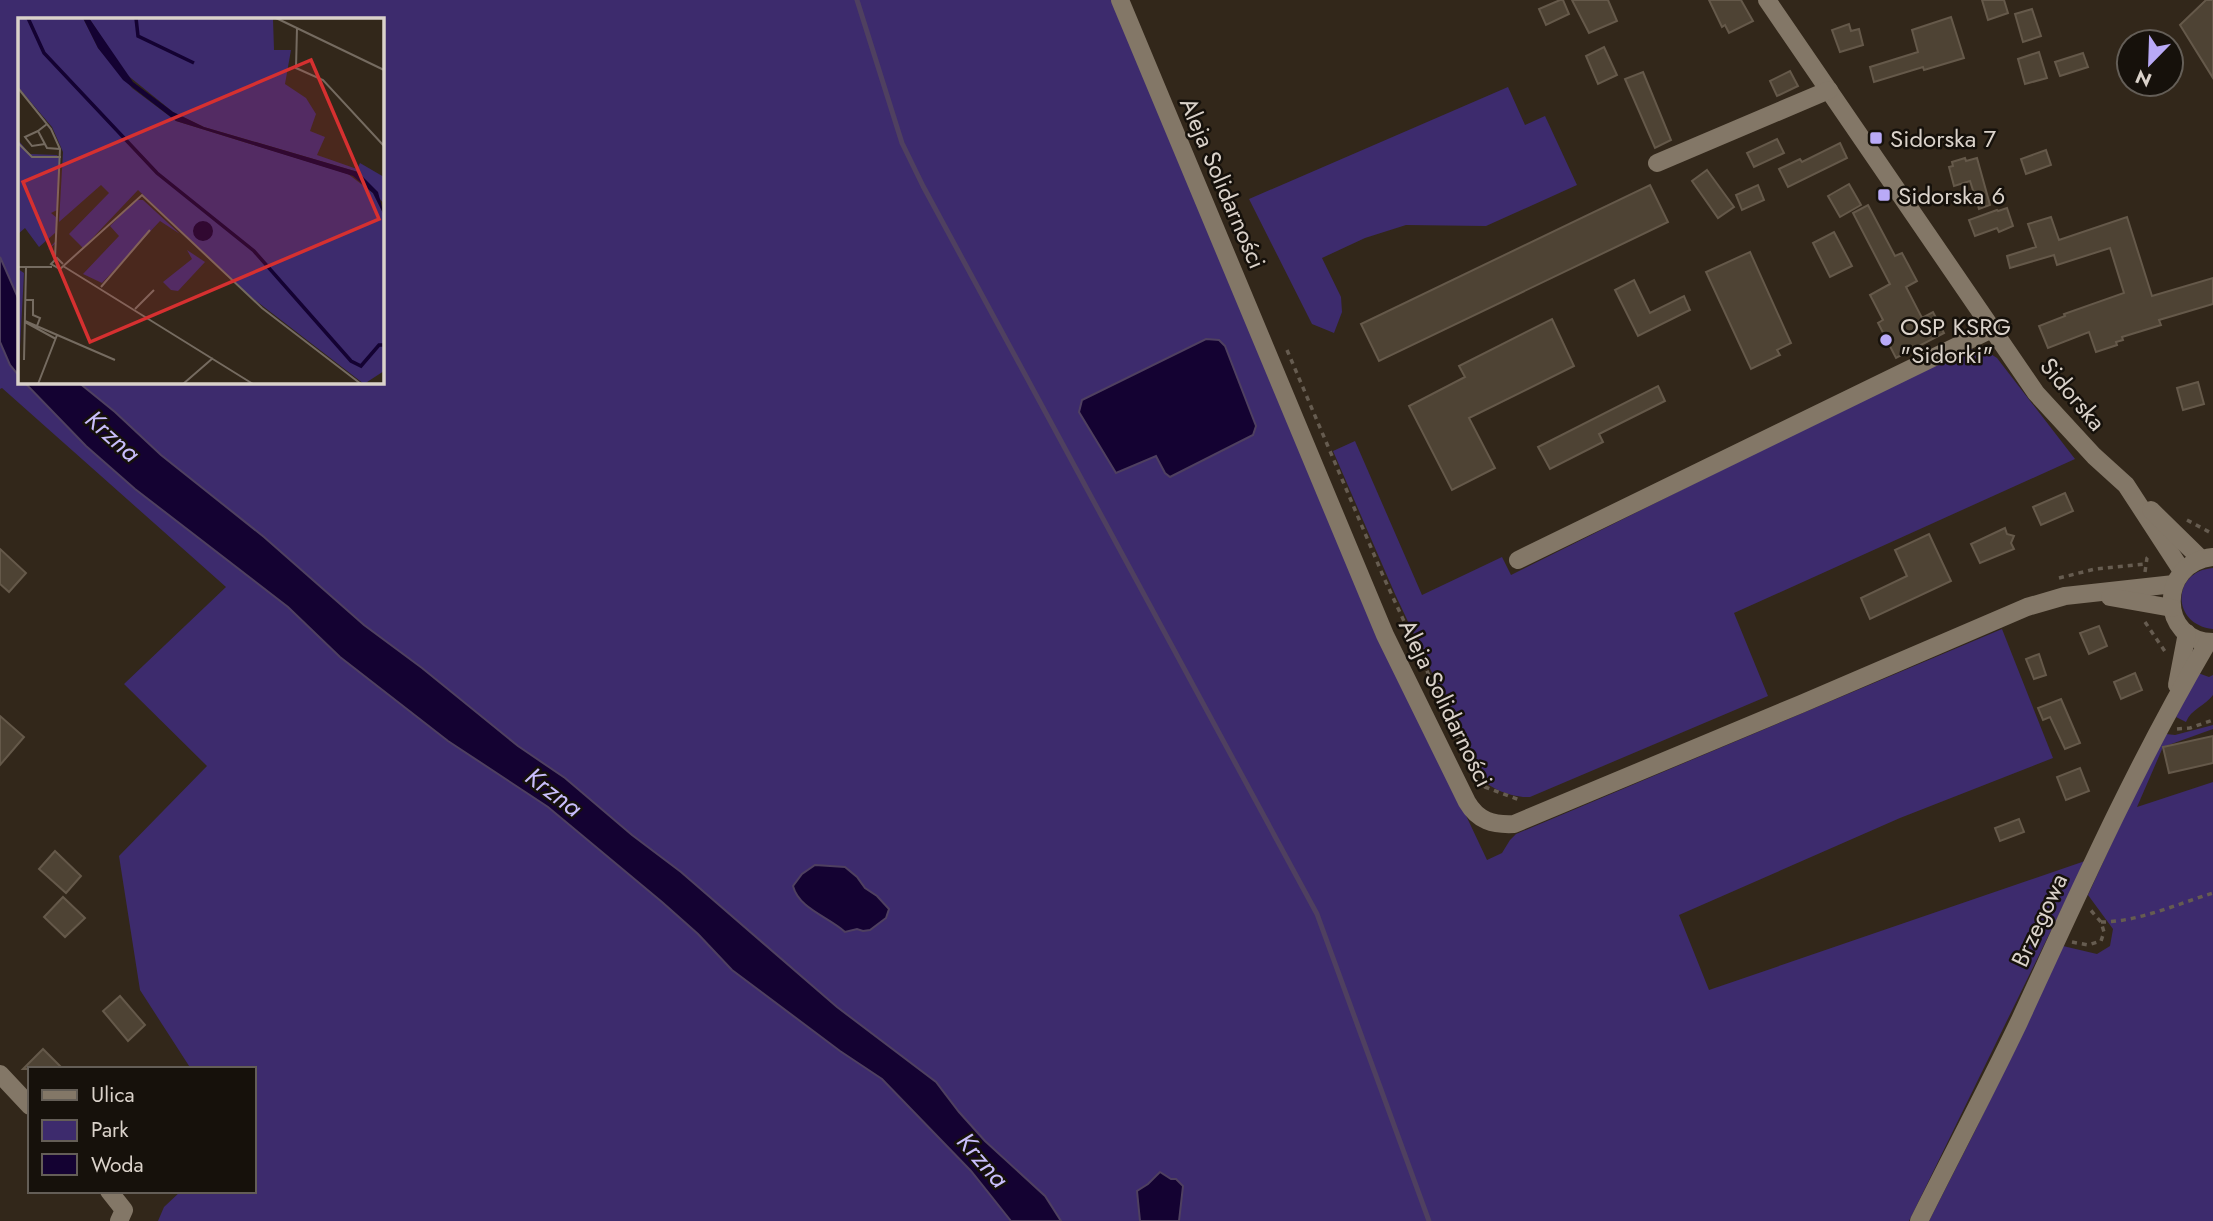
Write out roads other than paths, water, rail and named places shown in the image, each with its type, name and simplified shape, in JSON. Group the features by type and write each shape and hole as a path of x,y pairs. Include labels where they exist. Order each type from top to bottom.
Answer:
{"street":[{"name":"Aleja Solidarności","path":"1120,0 1385,635 1467,802 1480,819 1502,825 1514,824 1801,705 2027,607 2065,596 2090,594"},
{"name":"Sidorska","path":"1767,0 2036,393 2094,456 2126,485 2178,577"},
{"path":"1657,163 1829,90"},
{"path":"1518,560 1992,329"},
{"path":"2126,485 2207,558"},
{"path":"2207,558 2194,561 2178,577 2171,596 2172,608 2180,626 2187,633 2210,642"},
{"path":"2090,594 2178,577"},
{"path":"2090,594 2172,608"},
{"path":"2174,699 2187,633"},
{"name":"Brzegowa","path":"1919,1221 2174,699 2210,642"},
{"path":"0,1074 28,1104"},
{"path":"111,1193 124,1210 119,1221"}],"water":[{"path":"0,257 18,298 18,375 10,365 0,342"},
{"path":"1206,339 1219,340 1225,346 1256,426 1253,435 1170,477 1156,456 1116,473 1079,412 1082,400"},
{"name":"Krzna","path":"25,383 79,383 161,455 264,537 364,625 518,746 565,778 632,835 681,872 837,1007 936,1082 985,1141 1045,1196 1061,1221 1011,1221 971,1171 882,1079 732,970 698,934 662,902 548,807 448,741 340,657 288,607 135,489 86,446"},
{"path":"815,865 845,867 889,909 886,918 870,930 845,932 808,907 796,894 793,886 802,874"},
{"path":"1160,1172 1176,1179 1183,1186 1179,1221 1140,1221 1137,1191"}],"waterway":[{"path":"857,0 902,143 923,186 1317,914 1429,1221"}],"place":[{"name":"Sidorska 7","path":"1876,138"},
{"name":"Sidorska 6","path":"1884,195"},
{"name":"OSP KSRG \"Sidorki\"","path":"1886,340"}]}
